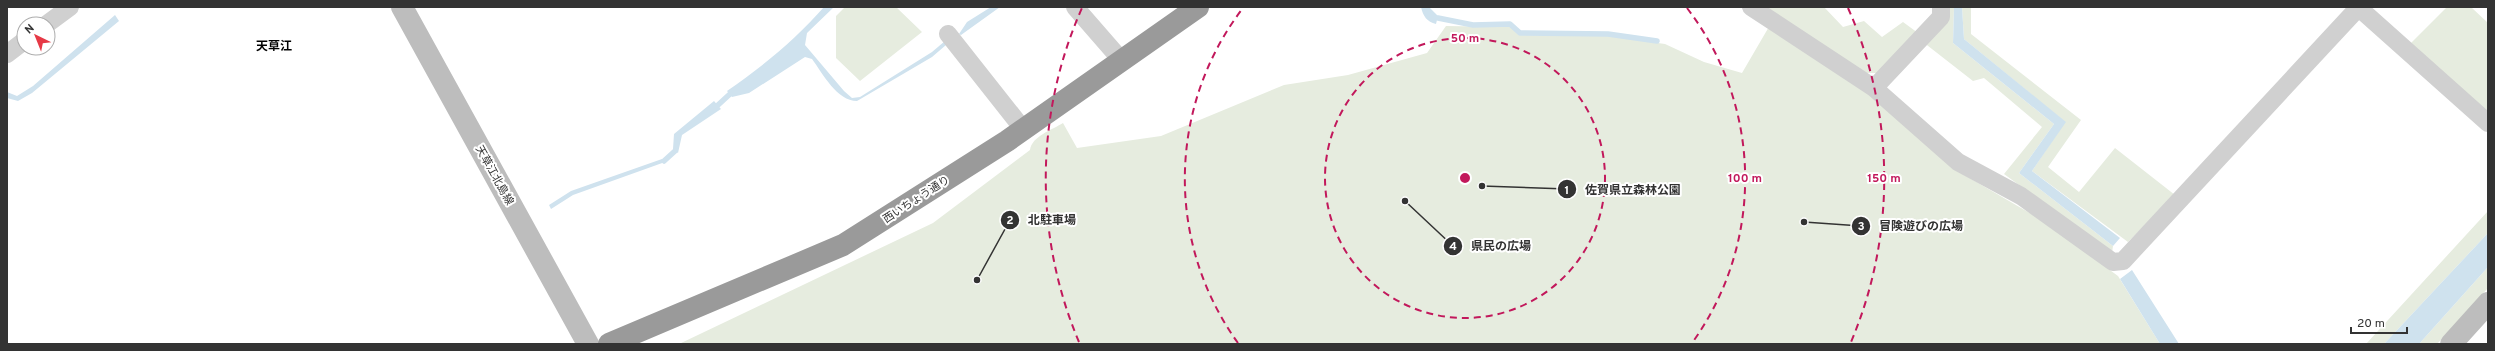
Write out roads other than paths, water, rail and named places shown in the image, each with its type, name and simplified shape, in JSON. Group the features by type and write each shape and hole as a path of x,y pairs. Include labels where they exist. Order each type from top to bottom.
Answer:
{"highway":[{"name":"西いちょう通り","path":"609,344 843,245 1023,129 1198,7"}],"street":[{"path":"56,17 70,7"},
{"name":"天草江北島線","path":"402,7 588,344"},
{"path":"1075,7 1122,61"},
{"path":"1751,7 1874,88 1958,162 2021,196 2113,262 2123,260 2176,206 2359,7 2488,123"},
{"path":"1874,88 1940,17 1941,7"},
{"path":"952,38 1023,129"},
{"path":"7,54 16,47"},
{"path":"2451,344 2488,303"}],"water":[{"path":"824,7 834,7 807,33 805,45 844,91 852,98 860,97 932,52 945,41 946,45 932,57 857,101 843,97 837,92 812,59 805,57 749,93 732,97 727,91 778,52"},
{"path":"991,7 1000,7 961,35 959,34 967,22"},
{"path":"1421,7 1429,7 1438,16 1436,24 1430,22 1426,18"},
{"path":"1954,7 1962,7 1964,39 2066,122 2032,171 2120,238 2113,246 2019,173 2054,124 1953,43"},
{"path":"115,15 119,21 32,93 18,101 7,98 7,92 17,96 33,86"},
{"path":"714,101 721,109 682,135 678,153 673,149 674,134"},
{"path":"662,159 665,162 573,195 551,209 549,205 571,191"},
{"path":"2488,233 2488,267 2419,344 2384,344"},
{"path":"2132,270 2179,344 2160,344 2120,279"}],"waterway":[{"path":"1438,18 1473,25 1510,24 1520,33 1608,34 1657,41"},
{"path":"718,105 730,94"},
{"path":"664,161 675,151"}],"place":[{"name":"佐賀県立森林公園","path":"1482,186"},
{"name":"県民の広場","path":"1405,201"},
{"name":"冒険遊びの広場","path":"1804,222"},
{"name":"北駐車場","path":"977,280"}],"district":[{"name":"天草江","path":"274,46"}]}
